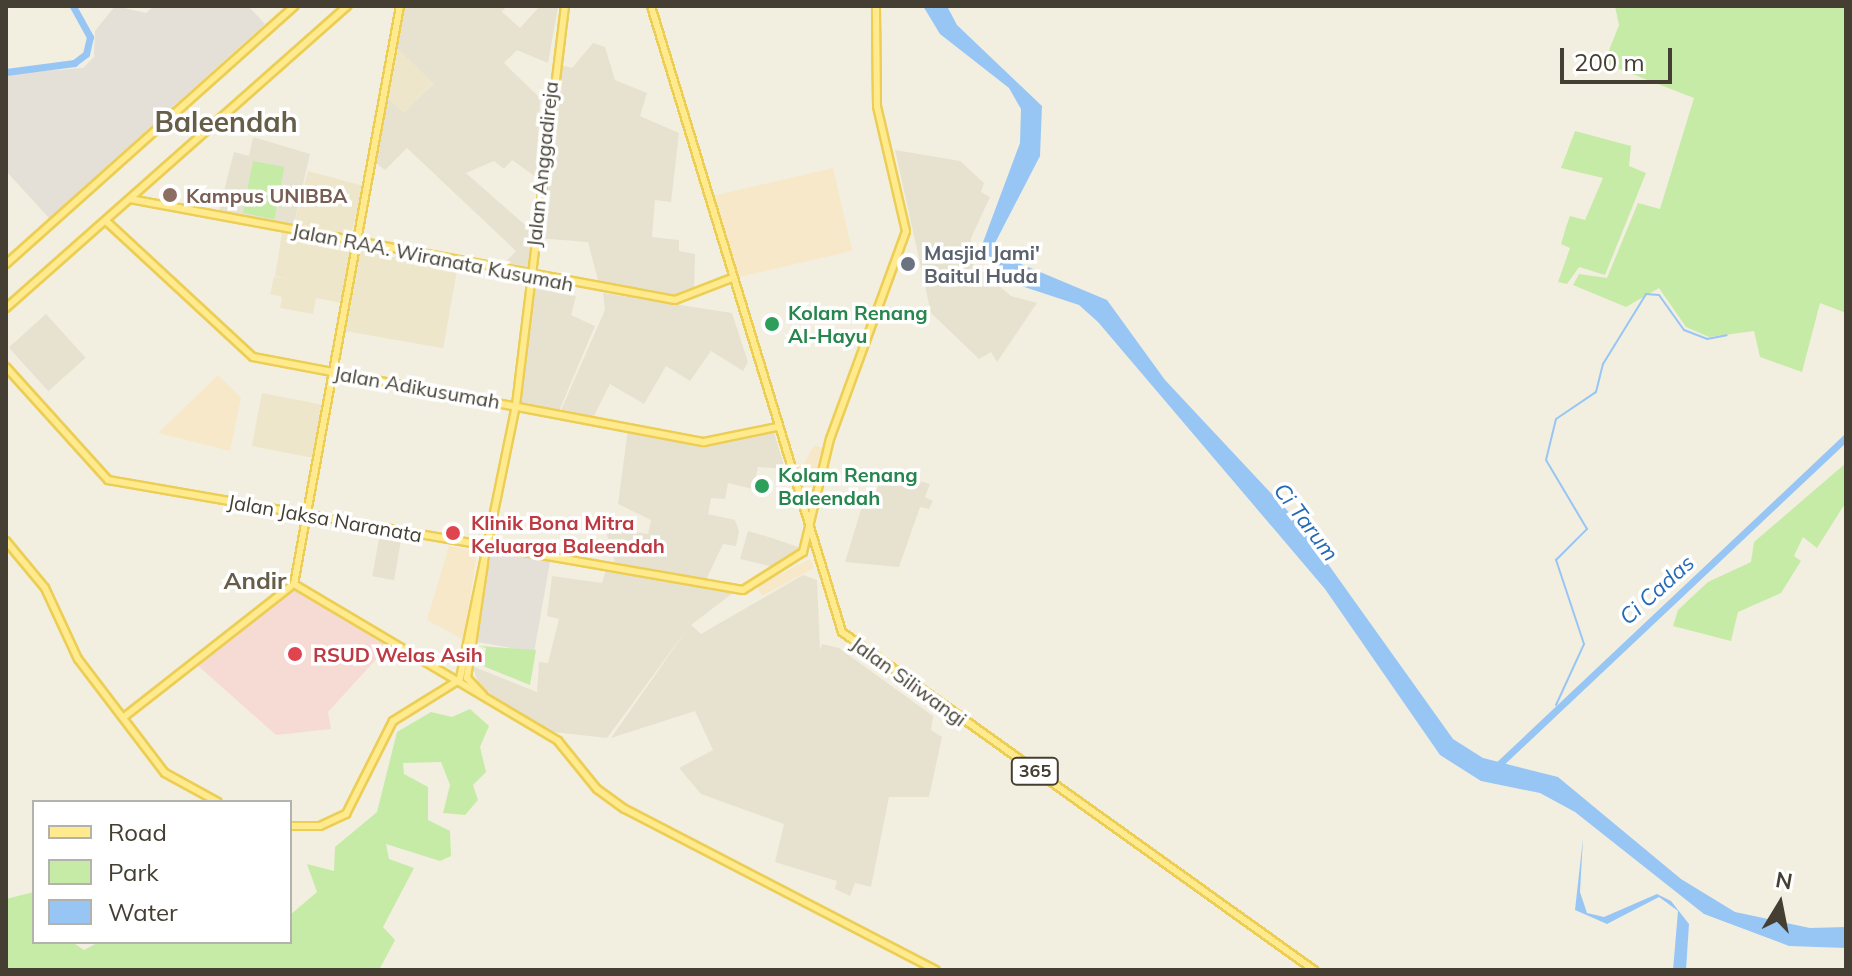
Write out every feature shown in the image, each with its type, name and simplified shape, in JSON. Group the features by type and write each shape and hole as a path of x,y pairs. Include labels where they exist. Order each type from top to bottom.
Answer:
{"main road":[{"path":"6,264 295,6"},
{"path":"6,308 347,6"},
{"path":"124,717 292,586 335,372 400,6"},
{"name":"Jalan Anggadireja","path":"463,680 516,405 529,276 565,6"},
{"name":"Jalan Siliwangi","path":"651,6 838,626 850,640 1314,970"},
{"name":"365","path":"809,533 834,428 906,231 877,106 876,6"},
{"name":"Jalan RAA. Wiranata Kusumah","path":"130,199 529,276 683,300 732,278"},
{"name":"Jalan Adikusumah","path":"106,221 246,352 335,372 704,442 777,427"},
{"name":"Jalan Jaksa Naranata","path":"6,367 108,480 738,591 801,557"},
{"path":"800,503 815,501"},
{"path":"809,533 801,557 816,556"},
{"path":"6,541 27,560 71,647 170,779 214,800"},
{"path":"292,586 463,680 566,747 593,785 625,809 936,970"},
{"path":"292,826 320,826 346,814 393,721 444,687 463,680"}],"shaded area":[{"path":"115,6 146,13 154,6 248,6 265,24 49,218 6,171 6,74 83,68 94,57 95,31"},
{"path":"403,6 506,6 502,12 520,28 540,6 558,7 548,63 517,50 504,63 540,98 536,177 512,160 504,169 494,161 466,173 532,231 527,272 501,267 516,251 407,148 385,170 376,163 387,98 404,112 433,84 396,49"},
{"path":"593,43 605,47 615,80 647,93 640,116 679,133 671,202 655,200 652,237 679,240 679,251 695,254 694,291 676,296 599,284 588,242 537,238 556,64 572,68"},
{"path":"396,47 433,83 404,113 387,98"},
{"path":"253,137 310,154 293,228 218,214 234,152 249,156"},
{"path":"895,150 960,161 984,183 981,192 990,197 971,238 971,262 1011,296 1037,303 997,362 991,352 979,359 931,313"},
{"path":"833,168 852,251 730,279 711,196"},
{"path":"308,171 364,186 349,243 293,228"},
{"path":"282,233 352,246 342,303 316,298 313,314 280,308 282,297 270,294 274,277 288,279 275,276"},
{"path":"358,250 457,268 443,348 344,331"},
{"path":"533,281 567,285 566,293 576,296 571,315 595,326 559,411 516,404"},
{"path":"603,293 732,313 748,362 743,371 711,351 690,381 666,366 644,404 610,384 594,416 561,410 605,310"},
{"path":"46,314 85,358 48,391 9,347"},
{"path":"218,375 241,398 230,451 158,433"},
{"path":"262,393 324,405 314,458 252,446"},
{"path":"628,429 709,444 774,432 785,469 758,467 753,489 728,483 725,499 711,498 708,514 735,520 739,531 736,546 723,544 705,582 616,566 605,528 648,534 651,520 618,504"},
{"path":"814,445 823,448 809,499 801,500 790,463 804,464"},
{"path":"883,471 930,484 925,497 933,501 929,509 920,507 899,567 845,562 867,490 876,492"},
{"path":"748,531 801,548 777,568 740,559"},
{"path":"380,533 402,537 394,580 372,576"},
{"path":"449,546 477,551 464,640 427,620"},
{"path":"491,551 550,561 534,652 475,642"},
{"path":"810,559 814,568 762,596 756,586"},
{"path":"606,570 733,593 691,625 701,634 803,575 817,580 820,650 822,644 839,648 933,716 931,730 942,737 929,797 889,797 871,887 855,883 850,896 835,889 837,881 775,862 784,824 701,794 679,768 713,750 695,711 611,738 688,628 607,738 544,731 480,687 472,666 537,692 539,662 548,663 559,619 547,616 552,576 602,583"},
{"name":"RSUD Welas Asih","path":"294,587 391,643 328,712 331,729 276,735 196,664"}],"green space":[{"path":"1615,6 1846,6 1846,313 1820,303 1802,372 1760,357 1754,331 1709,337 1686,327 1659,288 1626,307 1573,285 1579,274 1607,278 1638,203 1660,209 1694,98 1604,63 1619,25"},
{"path":"1575,131 1631,146 1629,166 1646,173 1605,275 1579,267 1567,284 1558,282 1570,248 1561,244 1566,227 1570,216 1585,220 1603,178 1561,168"},
{"path":"253,161 284,167 274,219 243,213"},
{"path":"1846,463 1846,502 1817,548 1803,537 1794,556 1801,561 1781,593 1738,612 1731,641 1673,626 1678,610 1708,582 1751,562 1754,542"},
{"path":"479,646 536,650 530,685 483,666 486,648"},
{"path":"470,709 489,726 480,747 486,772 473,785 478,800 465,815 443,813 450,785 441,762 403,763 404,774 428,787 428,820 450,831 451,856 440,861 386,844 389,859 414,868 383,927 395,940 379,970 6,970 6,899 32,892 32,944 75,944 84,950 95,944 292,944 292,913 317,892 307,864 334,871 335,847 377,812 397,732 431,712 452,717"}],"water":[{"path":"923,6 947,6 957,25 1042,106 1040,156 995,243 1021,264 1107,300 1165,380 1298,522 1453,739 1483,758 1558,777 1681,879 1735,912 1810,928 1846,927 1846,948 1789,946 1704,914 1575,812 1540,793 1481,781 1440,755 1325,589 1098,322 1079,305 1015,284 979,253 1020,143 1021,109 1009,88 940,34"},
{"path":"1583,838 1580,892 1587,913 1604,917 1657,894 1671,901 1689,924 1686,970 1673,970 1678,911 1659,897 1607,924 1575,910"}],"waterway":[{"path":"6,72 74,63 86,54 90,37 73,6"},
{"path":"1556,705 1584,644 1556,560 1587,529 1546,460 1556,419 1596,392 1603,364 1646,294 1659,295 1684,330 1707,339 1727,335"},
{"name":"Ci Cadas","path":"1496,767 1846,437"}],"place":[{"name":"Kampus UNIBBA","path":"170,195"},
{"name":"Masjid Jami' Baitul Huda","path":"908,264"},
{"name":"Kolam Renang Al-Hayu","path":"772,324"},
{"name":"Kolam Renang Baleendah","path":"762,486"},
{"name":"Klinik Bona Mitra Keluarga Baleendah","path":"453,533"},
{"name":"RSUD Welas Asih","path":"295,654"}],"district":[{"name":"Baleendah","path":"226,122"},
{"name":"Andir","path":"255,581"}],"water label":[{"name":"Ci Tarum","path":"1306,522"}]}
